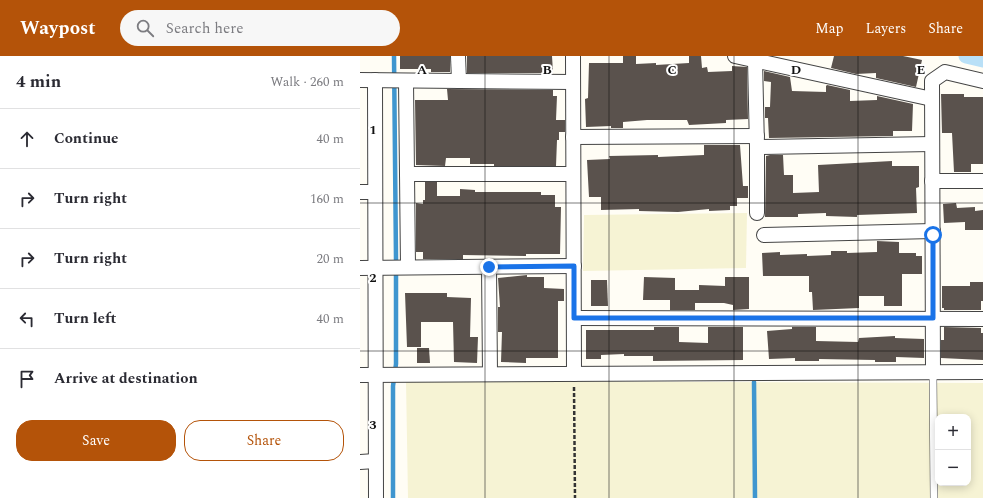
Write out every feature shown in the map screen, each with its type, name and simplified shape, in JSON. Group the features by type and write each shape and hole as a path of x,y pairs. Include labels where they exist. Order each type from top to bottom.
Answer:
{"street":[{"path":"458,56 459,81"},
{"path":"573,56 574,374"},
{"path":"735,56 932,100"},
{"path":"755,60 758,213"},
{"path":"933,372 932,81 945,72 983,81"},
{"path":"360,80 573,82"},
{"path":"376,498 378,268 375,192 378,80"},
{"path":"403,80 407,174 405,267"},
{"path":"573,137 932,144"},
{"path":"407,174 573,174"},
{"path":"932,181 983,182"},
{"path":"360,192 375,192"},
{"path":"764,235 933,231"},
{"path":"360,268 574,266"},
{"path":"489,267 490,374"},
{"path":"574,318 983,319"},
{"path":"360,375 983,372"},
{"path":"360,462 376,462"}],"lane":[{"path":"933,372 934,498"}],"path":[{"path":"574,374 574,498"}],"shaded area":[{"path":"747,213 746,268 583,271 584,215"},
{"path":"406,381 983,383 983,498 408,498"}],"building":[{"path":"400,56 450,56 450,72 431,72 431,69 400,69"},
{"path":"467,56 552,56 553,73 467,73"},
{"path":"623,56 636,56 636,64 656,63 656,65 689,63 689,56 701,56 702,68 707,67 708,72 732,71 732,66 747,67 748,119 726,120 726,123 689,125 687,120 647,120 623,122 623,128 611,128 611,126 586,127 585,99 588,98 589,63 623,63"},
{"path":"834,56 903,56 922,60 916,87 876,78 876,73 856,74 831,68"},
{"path":"764,71 790,77 792,91 826,92 827,85 850,90 850,101 877,100 877,96 913,104 912,131 893,131 893,136 769,138 768,118 765,118 765,107 770,107 771,82 764,81"},
{"path":"447,89 553,90 553,96 557,96 556,120 565,120 565,132 559,132 559,140 557,140 556,166 494,166 494,164 470,164 470,158 446,158 445,166 416,165 415,100 448,100"},
{"path":"941,94 964,94 964,97 983,97 983,164 971,164 971,172 954,172 952,133 942,133"},
{"path":"704,145 740,145 743,186 748,186 748,198 737,198 737,206 730,206 730,210 709,211 709,209 678,212 639,211 639,209 601,210 601,197 589,197 587,160 610,159 609,156 658,155 658,157 704,155"},
{"path":"783,155 784,175 793,175 793,193 819,192 818,165 892,161 892,166 919,166 919,187 916,188 917,213 857,215 857,217 826,216 826,213 798,214 798,217 765,217 766,156"},
{"path":"425,182 437,182 437,196 460,196 460,189 475,190 475,192 541,192 541,195 555,195 555,207 561,207 560,254 526,254 526,256 463,255 463,259 423,259 423,252 416,252 416,203 423,204 423,200 425,200"},
{"path":"956,203 957,208 975,207 975,211 983,210 983,230 965,230 965,222 944,223 943,204"},
{"path":"877,241 899,242 899,253 916,253 916,256 922,256 922,274 902,274 902,306 884,306 884,296 859,296 859,308 813,310 812,292 809,292 809,276 763,276 762,253 780,252 780,255 807,254 807,256 831,255 831,251 847,251 847,253 877,252"},
{"path":"527,275 527,277 544,277 544,288 564,289 564,301 558,301 558,358 526,358 526,363 501,362 502,332 498,332 498,307 500,307 498,278"},
{"path":"644,277 675,278 675,290 699,290 699,285 725,286 725,277 749,277 749,309 733,310 733,305 724,303 695,303 695,310 670,310 670,300 643,300"},
{"path":"591,280 607,280 608,306 591,306"},
{"path":"970,282 983,282 983,301 981,301 981,310 944,310 944,308 942,308 942,286 970,286"},
{"path":"405,293 447,293 447,297 471,298 470,337 478,337 477,363 454,362 453,322 421,322 421,347 407,347"},
{"path":"654,327 679,327 679,342 708,343 708,327 743,327 743,360 653,361 653,356 624,356 624,354 601,355 601,359 586,359 586,330 654,330"},
{"path":"792,327 816,327 816,341 858,342 859,338 895,336 895,338 924,339 924,358 896,357 896,362 819,359 819,361 795,361 795,358 769,359 767,331 792,329"},
{"path":"944,327 981,328 981,333 983,333 983,360 941,358 941,340 944,340"},
{"path":"417,348 429,348 430,363 417,363"}],"waterway":[{"path":"393,498 393,386 396,364 394,56"},
{"path":"966,56 983,60"},
{"path":"754,382 755,498"}],"route":[{"path":"489,267 574,266 574,318 933,318 933,235"}]}
